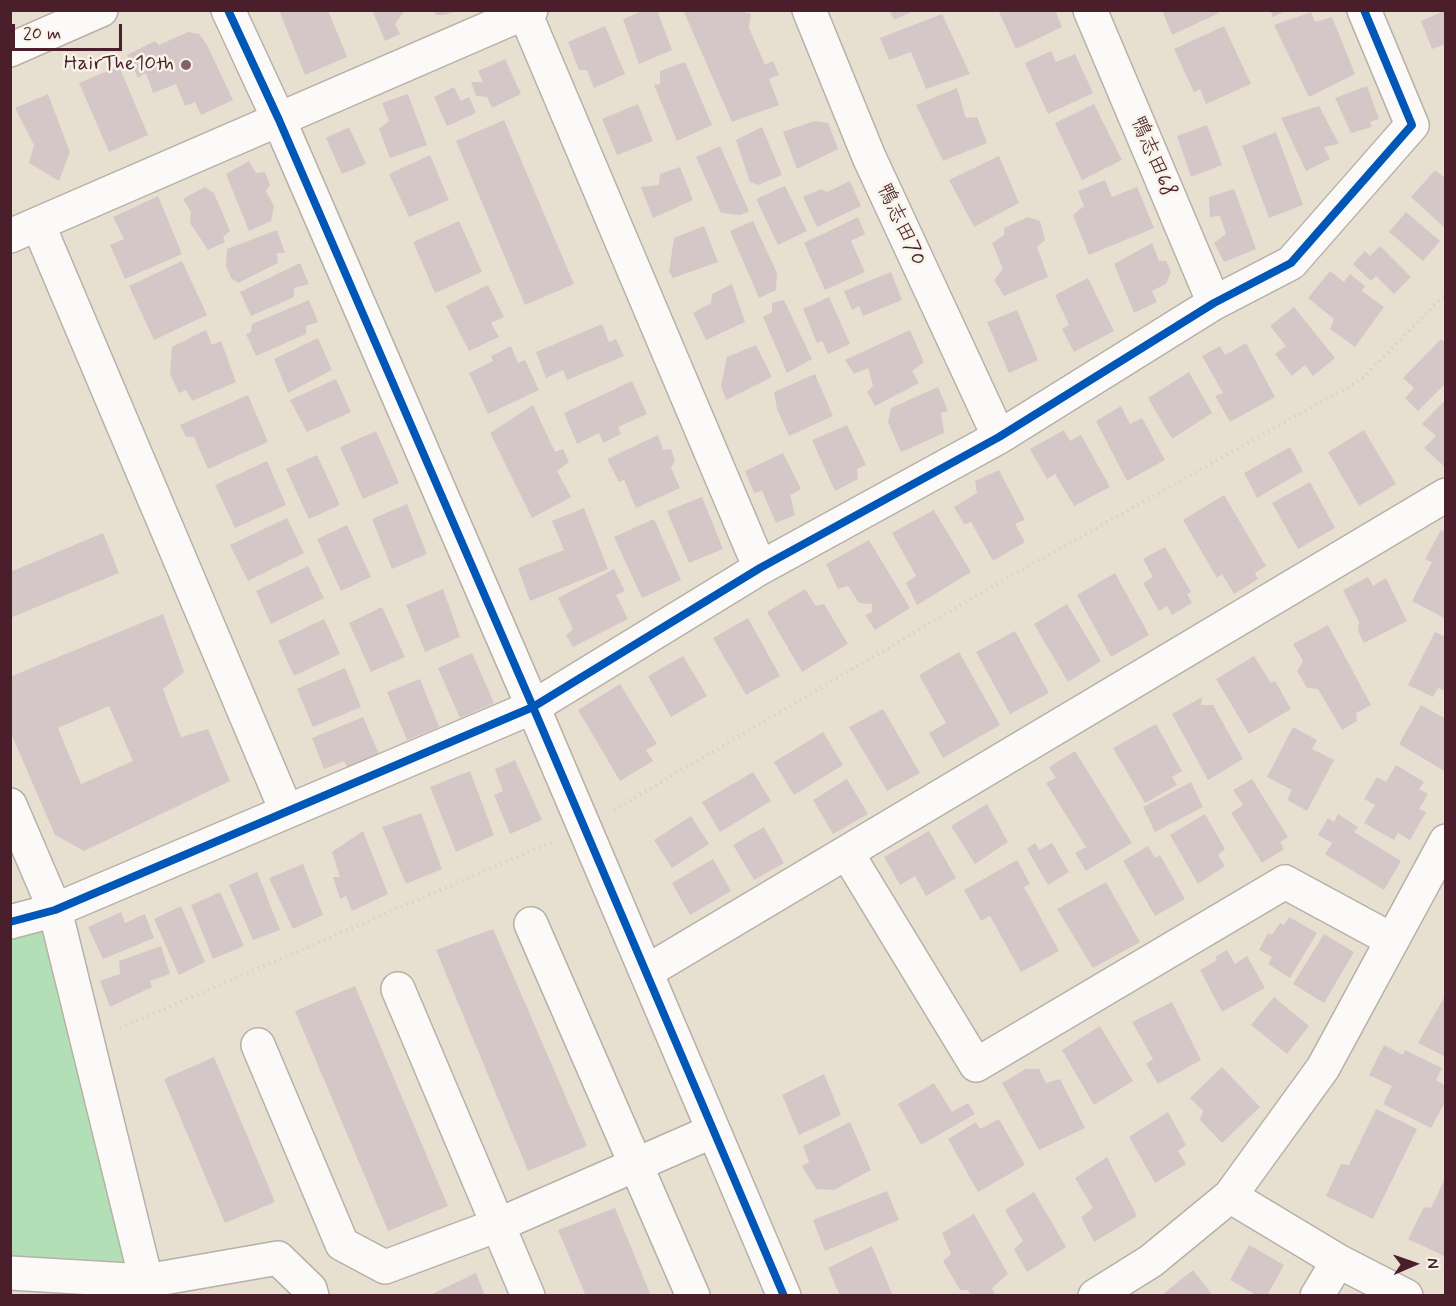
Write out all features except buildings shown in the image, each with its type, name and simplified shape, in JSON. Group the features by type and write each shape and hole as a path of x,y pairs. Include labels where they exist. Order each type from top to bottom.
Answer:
{"street":[{"path":"10,50 101,10"},
{"path":"228,10 279,120 533,707 784,1296"},
{"name":"鴨志田70","path":"809,10 869,157 999,437"},
{"name":"鴨志田68","path":"1090,10 1214,303"},
{"path":"10,921 55,910 533,707 760,568 999,437 1214,303 1291,263 1412,125 1364,10"},
{"path":"286,810 24,230 528,12 760,568"},
{"path":"646,972 1444,499"},
{"path":"10,805 55,910 148,1288"},
{"path":"1095,1296 1151,1261 1230,1196 1323,1068 1446,841"},
{"path":"848,853 976,1065 1285,882 1392,940"},
{"path":"531,924 693,1296"},
{"path":"398,989 528,1296"},
{"path":"258,1045 342,1244 385,1267 498,1225 713,1131"},
{"path":"1230,1196 1338,1261 1406,1296"},
{"path":"10,1273 148,1288 278,1258 310,1289 312,1296"},
{"path":"1317,1296 1338,1261"}],"path":[{"path":"88,1041 583,828 993,586 1362,379 1446,293"}],"green space":[{"path":"39,915 126,1265 11,1264 11,922"}],"cycle path":[{"path":"228,10 279,120 533,707 784,1296"},
{"path":"10,922 55,910 533,707 760,568 999,437 1214,303 1291,263 1412,125 1364,10"}],"place":[{"name":"HairThe10th","path":"186,65"}]}
